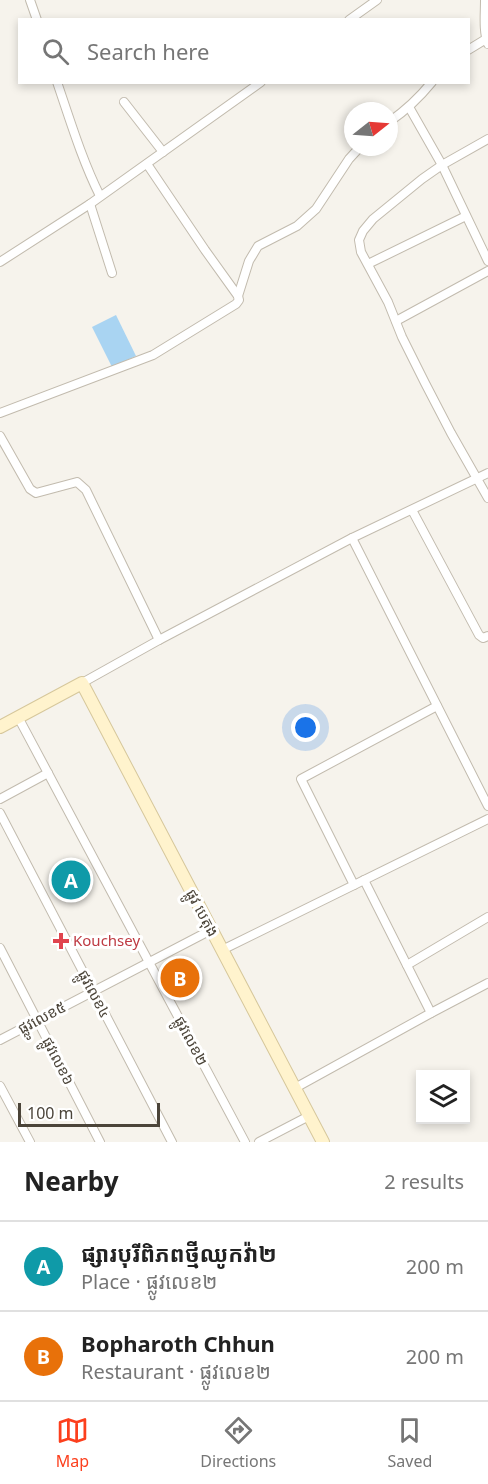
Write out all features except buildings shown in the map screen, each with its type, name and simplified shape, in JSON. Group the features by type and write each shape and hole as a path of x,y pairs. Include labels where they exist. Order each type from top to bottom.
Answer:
{"street":[{"path":"30,0 36,18"},
{"path":"470,49 487,42 485,0"},
{"path":"352,18 374,1"},
{"path":"58,84 100,196"},
{"path":"0,262 90,204 258,84"},
{"path":"398,115 421,96 430,84"},
{"path":"124,102 163,152"},
{"path":"409,107 442,165 488,261"},
{"path":"488,139 422,179 373,219 359,240 359,245 402,337 488,498"},
{"path":"0,413 153,355 236,304 249,261 258,246 297,226 315,209 352,156"},
{"path":"147,164 238,296"},
{"path":"90,204 112,273"},
{"path":"368,264 466,216"},
{"path":"396,321 488,271"},
{"path":"0,436 30,489 36,493 77,482 86,490 159,640"},
{"path":"0,727 352,538 488,473"},
{"path":"412,510 479,635 483,638 488,636"},
{"path":"352,538 488,806"},
{"name":"ផ្លូវ បេតុង","path":"82,683 323,1142"},
{"path":"354,885 300,779 437,705"},
{"name":"ផ្លូវលេខ២","path":"18,717 245,1142"},
{"path":"0,799 48,773"},
{"name":"ផ្លូវលេខ៤","path":"0,813 172,1142"},
{"path":"222,950 488,819"},
{"path":"364,880 431,1013"},
{"path":"407,965 488,917"},
{"name":"ផ្លូវលេខ៥","path":"0,1040 211,930"},
{"name":"ផ្លូវលេខ៦","path":"0,948 100,1142"},
{"path":"295,1088 488,983"},
{"path":"0,1086 30,1142"},
{"path":"260,1142 309,1116"}],"water":[{"path":"116,315 136,356 112,367 92,327"}],"place":[{"name":"ផ្សារបុរីពិភពថ្មីឈូកវ៉ា២","path":"71,880"},
{"name":"Kouchsey","path":"61,941"},
{"name":"Bopharoth Chhun","path":"180,978"}]}
